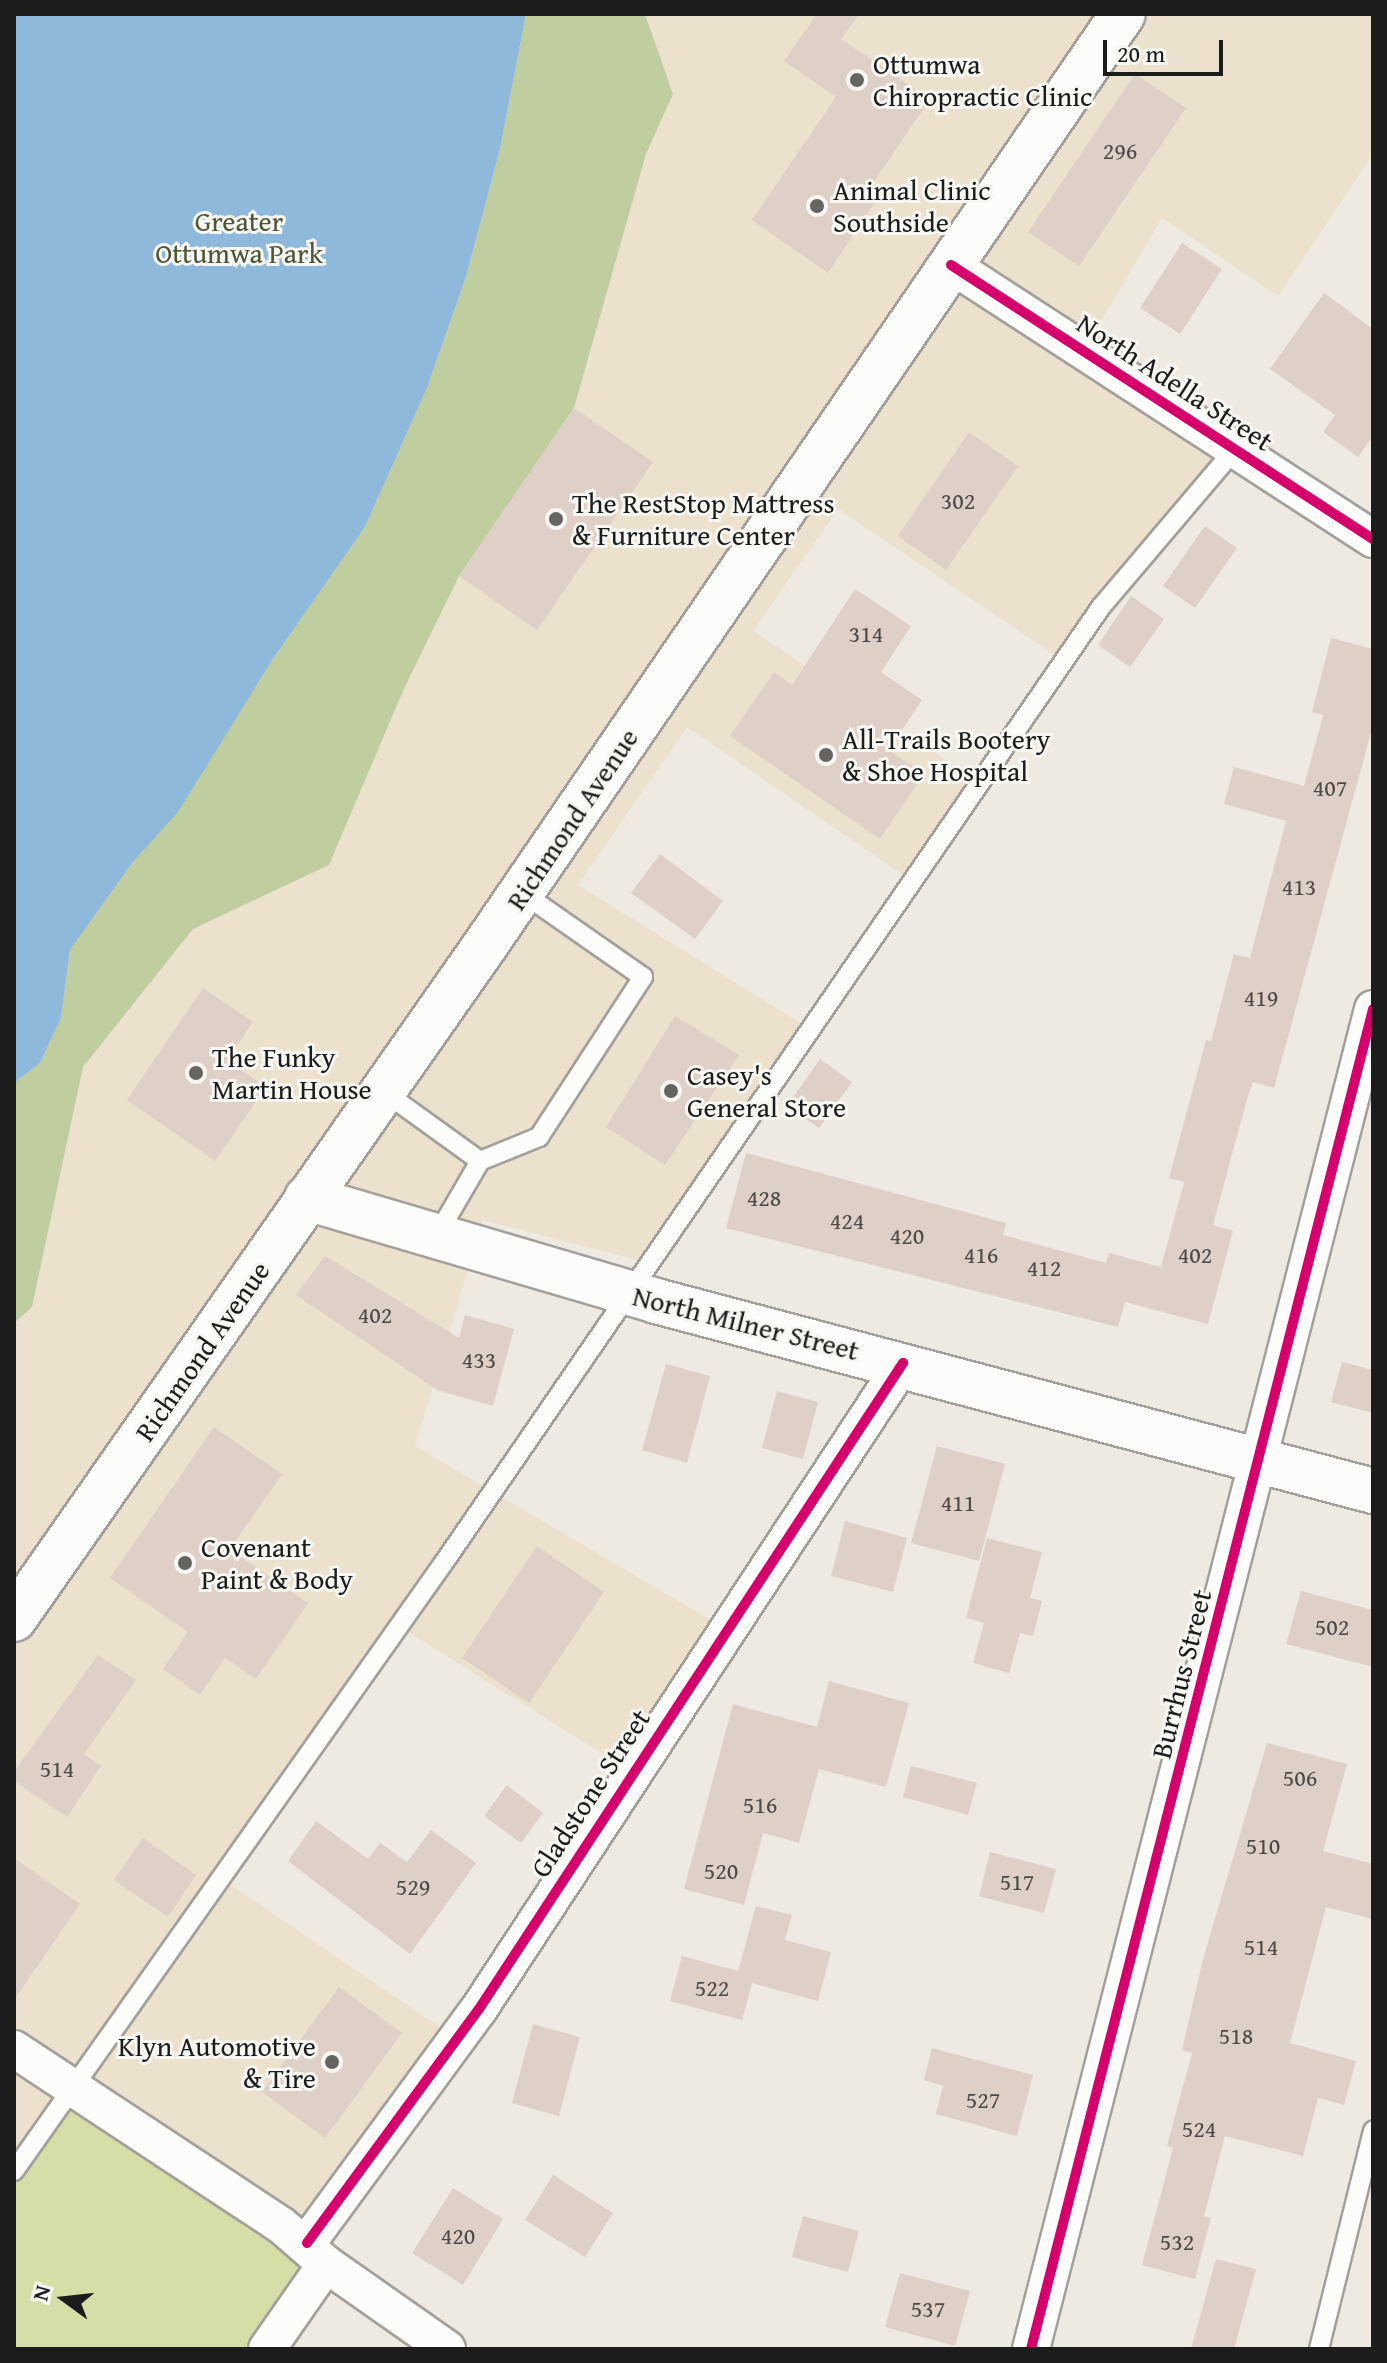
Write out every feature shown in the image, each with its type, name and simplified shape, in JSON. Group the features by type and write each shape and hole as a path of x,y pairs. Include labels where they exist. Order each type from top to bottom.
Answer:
{"main road":[{"name":"Richmond Avenue","path":"14,1619 521,892 1123,14"},
{"name":"North Milner Street","path":"307,1198 630,1294 903,1363 1373,1491"}],"street":[{"name":"North Adella Street","path":"951,265 1373,539"},
{"name":"Burrhus Street","path":"1031,2349 1373,1009"},
{"name":"Gladstone Street","path":"267,2349 317,2253 903,1363"},
{"path":"14,2049 317,2253 447,2349"}],"lane":[{"path":"14,2171 630,1294 1101,607 1235,449"},
{"path":"437,1235 480,1161 539,1137 643,977 521,892"},
{"path":"383,1091 480,1161"},
{"path":"1319,2349 1373,2131"}],"shaded area":[{"path":"645,14 1373,14 1373,154 1278,296 1162,218 1084,350 1235,449 1064,661 838,509 753,631 980,783 912,881 687,727 578,885 810,1029 649,1263 483,1220 415,1446 726,1629 633,1773 399,1626 222,1879 457,2039 307,2243 14,2171 14,1323 32,1307 83,1067 193,929 329,865 403,691 459,576 574,408 646,153 673,94"}],"green space":[{"path":"526,14 645,14 673,94 646,154 574,408 459,576 403,691 329,865 193,929 83,1067 32,1307 14,1323 14,1083 40,1063 61,1018 70,950 133,862 178,811 273,659 365,527 427,388 466,277 500,149"},
{"path":"73,2088 326,2264 267,2349 14,2349 14,2171"}],"water":[{"name":"Greater Ottumwa Park","path":"14,14 526,14 500,149 466,277 427,388 365,527 273,659 178,812 133,862 70,950 61,1018 40,1063 14,1083"}],"building":[{"path":"817,14 859,14 841,39 930,99 871,186 881,193 828,273 752,220 836,97 784,61"},
{"path":"1135,74 1186,108 1079,266 1028,232"},
{"path":"1182,243 1222,269 1180,334 1140,308"},
{"path":"1324,293 1373,329 1373,436 1358,457 1323,432 1335,415 1270,369"},
{"name":"The RestStop Mattress & Furniture Center","path":"574,408 653,462 537,630 459,576"},
{"path":"969,432 1018,466 946,570 898,536"},
{"path":"1205,526 1237,548 1195,608 1163,586"},
{"path":"855,589 911,626 881,672 922,700 889,750 924,774 880,839 730,736 774,672 792,685"},
{"path":"1131,596 1164,619 1130,667 1098,645"},
{"path":"1331,638 1373,649 1373,725 1274,1088 1253,1082 1247,1099 1213,1225 1233,1231 1208,1324 1125,1302 1118,1327 726,1228 746,1153 1006,1223 1003,1235 1106,1263 1109,1253 1161,1267 1184,1182 1169,1178 1206,1040 1211,1041 1234,954 1250,958 1286,821 1224,804 1234,767 1304,786 1323,715 1312,712"},
{"path":"660,854 723,901 695,939 631,893"},
{"name":"The Funky Martin House","path":"203,988 253,1022 227,1060 266,1087 215,1161 127,1100"},
{"name":"Casey's General Store","path":"675,1016 739,1055 665,1165 606,1127"},
{"path":"820,1059 852,1082 819,1128 787,1106"},
{"path":"325,1256 459,1338 465,1315 514,1329 493,1406 437,1390 296,1295"},
{"path":"1342,1362 1373,1370 1373,1413 1331,1402"},
{"path":"666,1364 710,1376 687,1463 642,1450"},
{"path":"777,1391 818,1402 803,1459 762,1448"},
{"name":"Covenant Paint & Body","path":"214,1427 282,1474 230,1549 308,1603 256,1679 225,1658 200,1695 163,1669 188,1632 110,1578"},
{"path":"937,1446 1005,1464 979,1561 911,1543"},
{"path":"845,1521 907,1538 893,1592 831,1576"},
{"path":"987,1538 1042,1552 1030,1598 1042,1601 1033,1636 1020,1633 1009,1673 973,1663 984,1623 966,1618"},
{"path":"537,1546 604,1592 529,1703 462,1658"},
{"path":"1301,1591 1373,1610 1373,1667 1286,1644"},
{"path":"98,1655 136,1680 84,1754 101,1766 67,1817 14,1781 14,1772"},
{"path":"829,1681 909,1703 886,1787 819,1769 799,1843 763,1833 744,1905 684,1889 733,1704 817,1727"},
{"path":"1267,1743 1347,1764 1323,1851 1373,1864 1373,1919 1326,1907 1290,2043 1356,2061 1344,2105 1318,2098 1303,2156 1225,2136 1204,2216 1211,2218 1195,2279 1142,2265 1173,2148 1167,2146 1192,2053 1182,2050 1203,1959"},
{"path":"911,1766 977,1783 968,1815 903,1797"},
{"path":"507,1785 543,1813 521,1843 484,1816"},
{"path":"316,1821 368,1859 380,1843 407,1862 431,1830 476,1863 410,1954 288,1861"},
{"path":"143,1838 196,1875 168,1917 114,1880"},
{"path":"990,1852 1056,1869 1044,1913 979,1896"},
{"path":"14,1858 80,1904 14,2000"},
{"path":"756,1906 792,1915 785,1940 831,1952 818,2001 752,1983 742,2020 670,2001 682,1956 738,1971"},
{"name":"Klyn Automotive & Tire","path":"339,1987 402,2033 325,2138 262,2092"},
{"path":"533,2024 580,2037 559,2116 512,2103"},
{"path":"932,2048 1033,2075 1017,2136 936,2114 943,2086 924,2080"},
{"path":"553,2175 613,2213 585,2257 525,2220"},
{"path":"453,2188 503,2219 463,2285 412,2253"},
{"path":"803,2216 859,2231 848,2272 792,2257"},
{"path":"1216,2259 1256,2269 1234,2349 1191,2349"},
{"path":"900,2273 970,2291 955,2346 885,2327"}],"cycle path":[{"path":"951,265 1373,539"},
{"path":"1031,2349 1373,1009"},
{"path":"307,2243 479,2009 903,1363"}],"place":[{"name":"Ottumwa Chiropractic Clinic","path":"857,80"},
{"name":"Animal Clinic Southside","path":"817,206"},
{"name":"The RestStop Mattress & Furniture Center","path":"556,519"},
{"name":"All-Trails Bootery & Shoe Hospital","path":"826,755"},
{"name":"The Funky Martin House","path":"196,1073"},
{"name":"Casey's General Store","path":"671,1091"},
{"name":"Covenant Paint & Body","path":"185,1563"},
{"name":"Klyn Automotive & Tire","path":"332,2062"}]}
